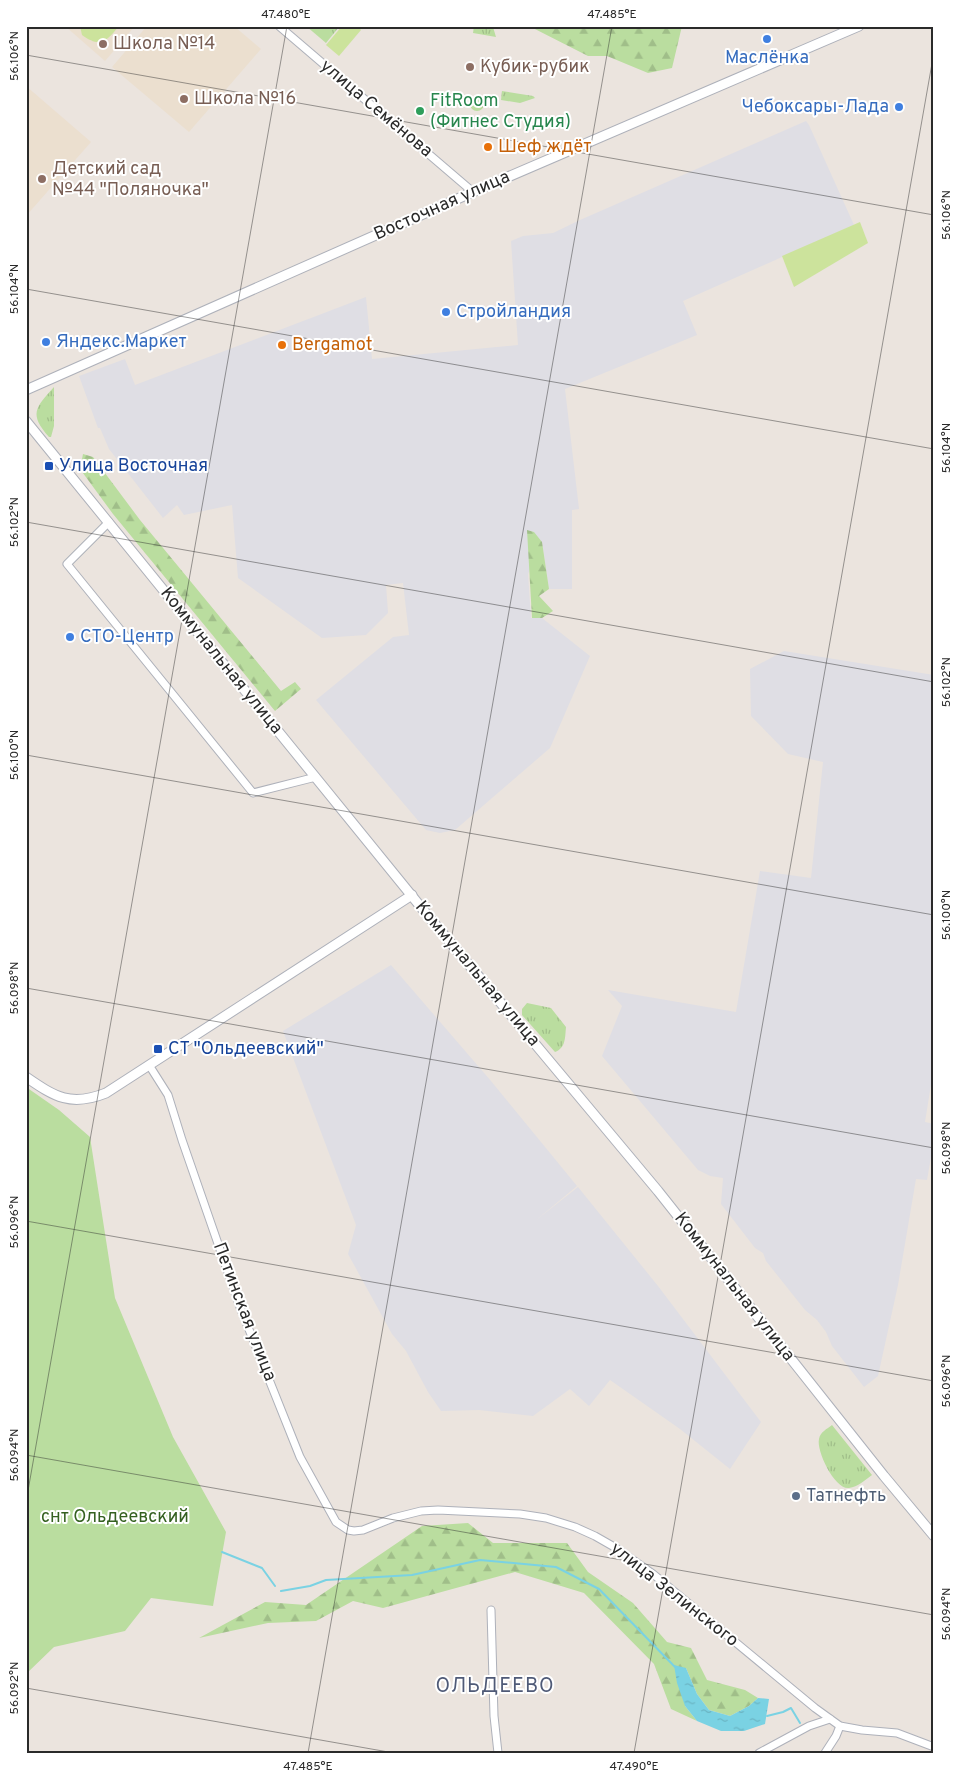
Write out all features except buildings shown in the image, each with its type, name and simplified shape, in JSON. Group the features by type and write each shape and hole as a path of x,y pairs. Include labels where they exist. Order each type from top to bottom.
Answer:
{"main road":[{"name":"Восточная улица","path":"26,390 474,192 859,26"},
{"name":"Коммунальная улица","path":"26,421 412,895 658,1191 884,1476 932,1529 934,1536"},
{"path":"26,1077 45,1090 70,1099 83,1100 106,1093 412,895"}],"street":[{"name":"улица Семёнова","path":"279,26 474,192"},
{"path":"109,522 67,564 235,771 253,793 316,777"},
{"name":"Петинская улица","path":"150,1065 168,1095 240,1308 300,1457 336,1522"},
{"name":"улица Зелинского","path":"336,1522 348,1530 363,1530 392,1518 421,1511 438,1510 520,1514 546,1518 575,1528 595,1536 616,1548 653,1574 815,1708 840,1726 897,1733 934,1747"},
{"path":"491,1610 494,1716 498,1753"},
{"path":"759,1753 809,1726 830,1719"},
{"path":"825,1753 840,1726"}],"shaded area":[{"name":"Школа №14","path":"65,26 135,26 105,61"},
{"name":"Школа №16","path":"147,26 234,26 261,49 189,132 112,67"},
{"name":"Детский сад №44 \"Поляночка\"","path":"26,86 91,142 26,216"},
{"path":"806,121 854,225 683,301 697,335 565,389 579,509 572,510 572,589 549,589 542,542 528,574 531,618 542,618 590,656 550,748 455,830 440,833 426,830 316,700 393,637 409,635 403,583 386,585 388,613 366,635 322,638 238,578 232,505 184,515 177,505 163,518 109,449 100,428 98,428 79,376 125,359 135,385 366,297 372,359 518,345 511,241 523,236 553,233"},
{"path":"784,651 934,675 934,1066 925,1122 934,1124 934,1140 927,1180 916,1179 898,1285 878,1376 864,1387 832,1346 826,1332 817,1320 805,1310 766,1261 763,1253 755,1248 721,1204 723,1178 710,1176 698,1170 602,1056 622,1006 608,990 736,1012 760,871 811,878 823,762 788,754 751,716 750,669"},
{"path":"391,965 491,1081 577,1186 535,1221 578,1187 658,1286 761,1422 730,1469 680,1429 610,1380 589,1406 570,1389 533,1416 479,1410 441,1411 428,1392 406,1351 392,1334 348,1254 356,1225 283,1031"}],"green space":[{"path":"80,26 119,26 110,36 98,42 82,35"},
{"path":"306,26 337,26 339,27 326,43"},
{"path":"342,26 357,26 361,30 339,56 326,45"},
{"path":"474,26 493,27 496,37 473,33"},
{"path":"529,26 682,26 672,68 648,73 607,56 588,56"},
{"path":"502,91 533,96 535,98 520,103 501,100"},
{"path":"459,96 463,96 466,101 465,105 459,106 456,103 456,99"},
{"path":"477,97 482,99 484,104 482,109 477,111 472,109 470,104 472,99"},
{"path":"860,222 868,243 794,287 782,256"},
{"path":"54,387 54,426 51,437 49,437 39,422 37,411 42,400"},
{"path":"83,454 93,457 140,520 281,691 295,682 301,689 275,711 113,514 80,469"},
{"path":"527,530 534,532 542,542 549,589 539,596 553,611 542,618 532,618"},
{"path":"527,1003 551,1008 566,1027 564,1042 559,1050 555,1052 522,1015 522,1009"},
{"name":"снт Ольдеевский","path":"26,1087 59,1110 90,1137 115,1298 173,1437 226,1532 213,1606 151,1598 125,1631 54,1647 26,1674"},
{"path":"832,1425 872,1475 861,1483 849,1488 838,1483 833,1477 820,1452 819,1439 821,1434"},
{"path":"468,1523 493,1543 567,1543 588,1572 633,1603 667,1642 691,1648 707,1680 745,1690 758,1698 749,1706 730,1716 709,1710 697,1694 686,1668 685,1706 697,1721 671,1709 654,1664 584,1593 515,1572 383,1608 353,1601 316,1621 268,1623 199,1638 265,1602 306,1605 422,1526"}],"water":[{"path":"674,1665 686,1668 697,1694 709,1710 730,1716 749,1706 758,1698 769,1699 765,1724 744,1731 721,1731 697,1721 685,1706 677,1683"}],"waterway":[{"path":"222,1552 262,1568 275,1586"},
{"path":"281,1591 310,1586 326,1580 412,1575 480,1560 556,1567 599,1589 675,1667"},
{"path":"767,1716 791,1708 800,1723"}],"place":[{"name":"Маслёнка","path":"767,39"},
{"name":"Школа №14","path":"103,44"},
{"name":"Кубик-рубик","path":"470,67"},
{"name":"Школа №16","path":"184,99"},
{"name":"Чебоксары-Лада","path":"899,107"},
{"name":"FitRoom (Фитнес Студия)","path":"420,111"},
{"name":"Шеф ждёт","path":"488,147"},
{"name":"Детский сад №44 \"Поляночка\"","path":"42,179"},
{"name":"Стройландия","path":"446,312"},
{"name":"Яндекс.Маркет","path":"46,342"},
{"name":"Bergamot","path":"282,345"},
{"name":"Улица Восточная","path":"49,466"},
{"name":"СТО-Центр","path":"70,637"},
{"name":"СТ \"Ольдеевский\"","path":"158,1049"},
{"name":"Татнефть","path":"796,1496"}],"district":[{"name":"ОЛЬДЕЕВО","path":"495,1687"}]}
